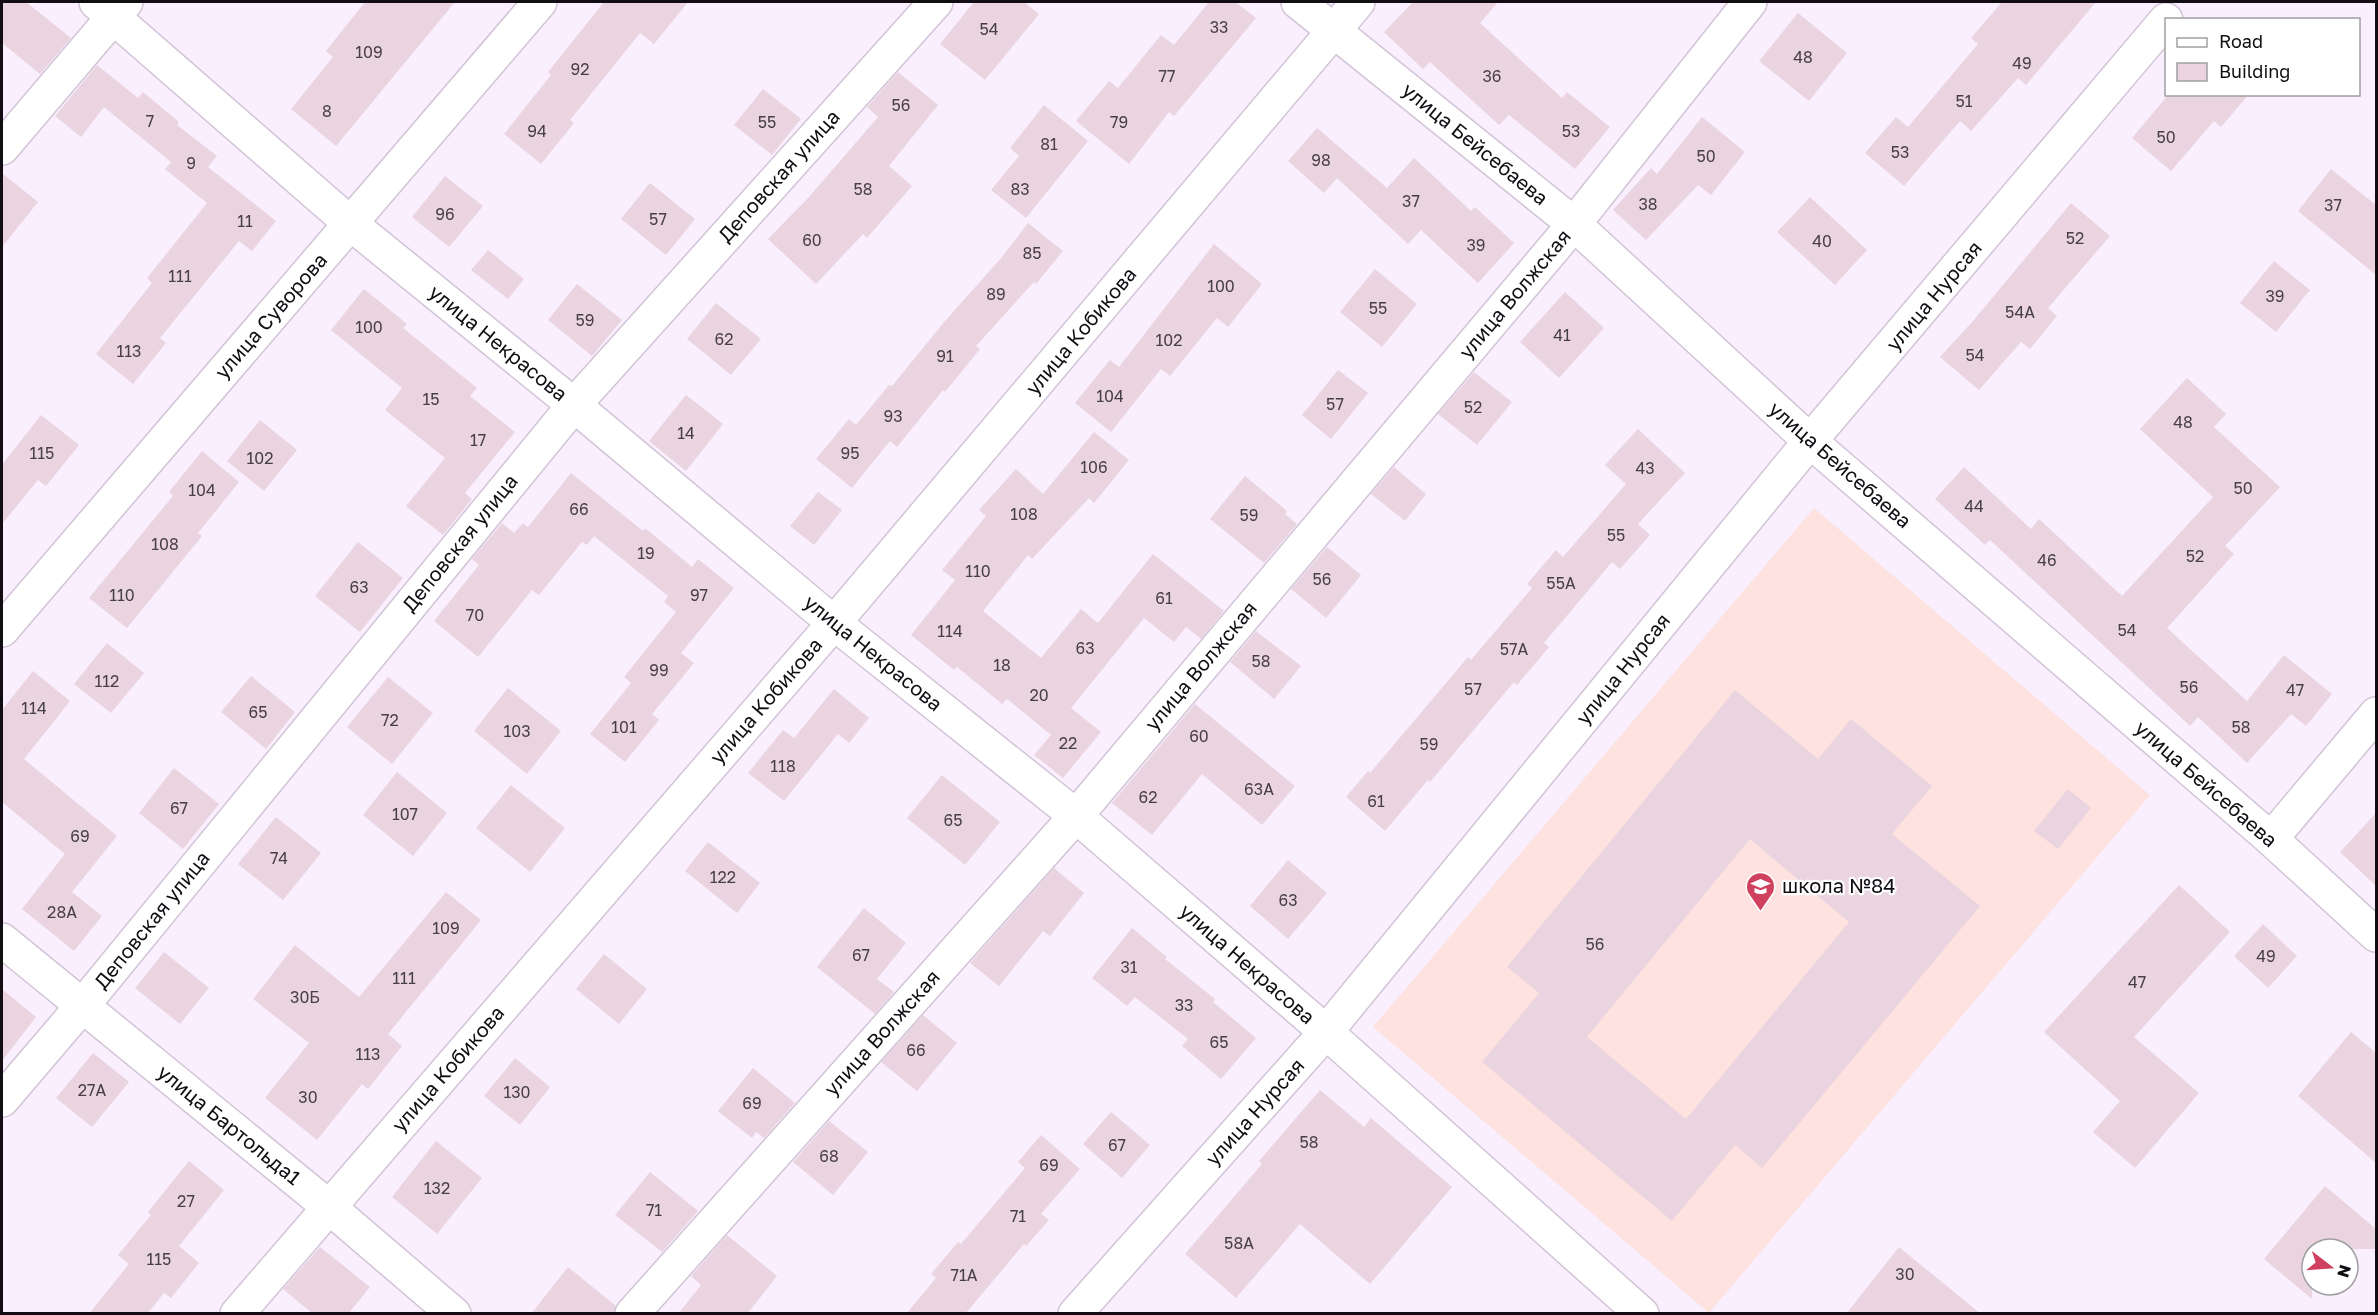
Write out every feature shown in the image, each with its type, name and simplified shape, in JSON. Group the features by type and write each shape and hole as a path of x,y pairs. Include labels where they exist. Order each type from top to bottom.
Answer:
{"street":[{"name":"улица Суворова","path":"2,630 540,2"},
{"name":"Деповская улица","path":"2,1100 83,1005 574,405 936,2"},
{"name":"улица Бейсебаева","path":"1298,2 1574,224 1810,441 2271,839 2376,935"},
{"name":"улица Кобикова","path":"237,1314 834,623 1358,2"},
{"name":"улица Волжская","path":"632,1314 1076,816 1574,224 1750,2"},
{"name":"улица Нурсая","path":"2169,18 2182,2"},
{"name":"улица Некрасова","path":"112,6 351,224 574,405 834,623 1076,816 1326,1032 1642,1314"},
{"path":"2,148 112,6"},
{"name":"улица Нурсая","path":"1075,1314 1326,1032 1810,441 2165,22"},
{"path":"2271,839 2376,714"},
{"name":"улица Бартольда1","path":"2,940 329,1207 454,1314"}],"shaded area":[{"name":"школа №84","path":"1814,508 2150,795 1709,1313 1373,1027"}],"building":[{"path":"2,2 26,2 71,38 40,74 2,43"},
{"path":"365,2 455,2 336,146 291,109 333,57 326,51"},
{"path":"604,2 688,2 654,44 640,33 570,120 574,123 541,164 504,134 551,75 548,72"},
{"path":"974,2 1024,2 1039,14 985,80 940,44"},
{"path":"1209,2 1235,2 1256,18 1174,116 1169,112 1129,164 1076,121 1109,81 1118,88 1161,35 1174,45"},
{"path":"1413,2 1498,2 1480,23 1562,98 1567,92 1610,127 1575,169 1509,115 1499,125 1430,62 1423,69 1384,32"},
{"path":"2002,2 2096,2 2026,85 2018,78 1971,131 1960,121 1904,186 1865,153 1896,117 1908,127 1978,44 1971,38"},
{"path":"1798,13 1847,53 1809,101 1759,61"},
{"path":"97,65 138,98 143,92 179,122 177,125 217,156 208,167 276,221 252,251 239,241 160,338 166,343 133,384 96,354 152,283 147,278 207,203 165,169 171,162 104,107 81,137 55,116"},
{"path":"898,72 938,105 889,166 912,186 867,238 863,234 816,284 768,239 809,197 878,117 867,107"},
{"path":"763,89 801,119 772,155 734,125"},
{"path":"2167,96 2247,96 2221,127 2214,121 2171,171 2132,138"},
{"path":"1044,105 1088,141 1026,218 991,190 1019,156 1010,148"},
{"path":"1702,117 1745,152 1711,195 1698,185 1646,240 1613,210 1651,168 1657,174"},
{"path":"1317,128 1387,188 1414,158 1471,211 1475,207 1514,243 1478,283 1421,230 1408,244 1337,178 1324,193 1288,161"},
{"path":"2331,169 2376,205 2376,275 2298,211"},
{"path":"2,173 38,202 2,247"},
{"path":"445,176 483,206 449,247 412,217"},
{"path":"650,183 695,219 666,255 621,219"},
{"path":"1810,197 1867,250 1835,285 1777,232"},
{"path":"2071,203 2110,236 2048,308 2057,316 2030,349 2021,342 1979,390 1940,357 1973,321"},
{"path":"1028,223 1063,251 1036,284 1034,282 976,346 980,349 897,447 890,441 852,488 816,459 849,419 856,425 889,385 892,386 945,321 1002,257"},
{"path":"1214,244 1262,284 1228,327 1217,318 1170,376 1161,369 1111,432 1075,403 1110,360 1119,367"},
{"path":"488,250 524,279 508,299 471,270"},
{"path":"2274,261 2310,290 2276,332 2240,303"},
{"path":"1375,269 1417,304 1382,347 1340,312"},
{"path":"577,284 622,320 592,356 548,320"},
{"path":"364,289 407,324 403,328 477,388 470,396 515,432 465,493 472,499 443,535 406,506 445,458 385,410 402,388 331,330"},
{"path":"1565,292 1604,328 1559,378 1520,342"},
{"path":"716,303 761,339 731,375 687,339"},
{"path":"1338,370 1368,393 1331,439 1302,415"},
{"path":"1474,372 1512,402 1477,445 1438,414"},
{"path":"2187,378 2226,414 2214,427 2280,487 2225,546 2234,554 2167,628 2247,701 2284,655 2332,694 2306,726 2291,714 2247,763 2198,717 2190,726 1990,540 1985,545 1935,499 1964,467 2031,529 2039,519 2122,596 2213,497 2140,429"},
{"path":"686,395 723,424 686,471 649,441"},
{"path":"41,415 79,445 46,486 38,480 2,524 2,465"},
{"path":"260,420 297,450 264,491 227,461"},
{"path":"1638,429 1685,473 1638,524 1650,535 1620,569 1612,562 1544,643 1549,647 1517,685 1514,682 1430,782 1428,780 1385,831 1346,797 1368,771 1370,773 1468,657 1471,660 1532,588 1527,584 1556,550 1563,557 1626,484 1605,465"},
{"path":"1094,432 1129,460 1094,503 1089,498 1032,559 1028,555 983,611 1041,658 1081,609 1098,623 1153,554 1224,611 1201,639 1186,627 1174,642 1144,618 1071,708 1101,732 1063,778 1034,755 1051,735 1007,699 1002,704 957,667 954,670 911,635 955,580 942,570 986,516 979,510 1016,469 1043,494"},
{"path":"202,451 239,482 198,533 202,536 127,628 89,598 173,496 169,492"},
{"path":"1394,467 1426,494 1405,521 1371,494"},
{"path":"571,473 643,531 645,528 692,567 698,559 734,588 681,653 694,663 652,714 659,720 625,762 590,734 631,683 624,677 676,612 664,602 668,596 594,536 587,545 582,542 539,595 532,590 478,657 434,621 479,565 472,559 502,523 514,533 523,523 528,527"},
{"path":"1245,476 1287,511 1285,514 1297,524 1264,563 1210,519"},
{"path":"818,492 842,510 814,545 790,526"},
{"path":"358,542 403,578 360,632 315,596"},
{"path":"1327,547 1361,575 1326,618 1291,589"},
{"path":"1256,631 1301,666 1274,699 1230,662"},
{"path":"107,643 144,673 111,713 74,684"},
{"path":"33,671 70,701 24,759 117,836 72,892 102,916 74,951 22,909 65,854 2,802 2,710"},
{"path":"251,676 295,712 266,749 221,712"},
{"path":"388,677 433,713 392,764 347,727"},
{"path":"508,688 561,731 527,774 474,731"},
{"path":"834,689 869,718 849,743 838,734 784,801 748,773 783,730 794,738"},
{"path":"1735,690 1818,759 1851,719 1932,786 1892,834 1980,906 1762,1168 1735,1145 1672,1221 1482,1062 1539,993 1507,967","holes":["1750,839 1849,922 1686,1119 1587,1037"]},
{"path":"1195,704 1295,786 1262,825 1202,774 1152,835 1112,803"},
{"path":"174,768 219,804 183,849 139,813"},
{"path":"397,772 447,813 413,856 363,815"},
{"path":"942,775 1000,822 965,865 907,818"},
{"path":"511,785 565,828 530,872 476,828"},
{"path":"2068,789 2091,808 2058,849 2034,831"},
{"path":"2376,813 2376,886 2340,852"},
{"path":"276,817 321,853 283,900 238,864"},
{"path":"708,842 760,883 737,913 685,871"},
{"path":"1288,860 1327,893 1288,939 1250,906"},
{"path":"1054,868 1084,893 1050,936 1043,931 999,986 970,963"},
{"path":"2179,885 2230,932 2134,1037 2199,1093 2135,1168 2093,1132 2120,1101 2044,1032"},
{"path":"446,892 481,920 388,1034 402,1046 368,1089 362,1084 317,1140 265,1098 309,1043 253,999 295,945 359,997"},
{"path":"864,908 906,943 877,979 894,992 875,1014 817,967"},
{"path":"2263,924 2297,956 2268,988 2234,956"},
{"path":"1132,928 1167,957 1165,959 1215,999 1213,1002 1256,1038 1221,1079 1182,1046 1188,1039 1135,997 1127,1006 1092,978"},
{"path":"164,952 209,988 180,1024 135,988"},
{"path":"604,954 647,989 619,1024 576,989"},
{"path":"2,989 36,1017 2,1061"},
{"path":"923,1015 957,1043 917,1091 881,1062"},
{"path":"2351,1032 2376,1053 2376,1163 2298,1096"},
{"path":"93,1053 129,1082 92,1127 56,1098"},
{"path":"515,1058 550,1087 520,1125 484,1096"},
{"path":"753,1068 795,1103 764,1138 756,1132 752,1138 718,1111"},
{"path":"1320,1090 1364,1127 1371,1118 1452,1187 1370,1284 1300,1224 1236,1298 1185,1254 1262,1164 1259,1161"},
{"path":"1111,1112 1150,1145 1122,1178 1083,1144"},
{"path":"829,1121 868,1152 833,1195 793,1162"},
{"path":"1041,1135 1080,1169 1041,1214 1049,1220 1026,1246 1024,1244 965,1314 906,1314 936,1278 931,1274 958,1242 961,1244 1025,1168 1018,1162"},
{"path":"436,1141 482,1178 437,1234 392,1197"},
{"path":"189,1161 224,1190 179,1246 199,1263 171,1298 164,1293 147,1314 89,1314 129,1264 118,1255 151,1215 148,1212"},
{"path":"650,1172 698,1211 662,1252 615,1215"},
{"path":"2325,1186 2376,1229 2376,1249 2360,1249 2360,1237 2300,1237 2300,1289 2264,1259"},
{"path":"727,1235 777,1276 747,1314 678,1314 701,1285 691,1276"},
{"path":"320,1247 370,1287 348,1314 313,1314 283,1289"},
{"path":"1899,1247 1981,1314 1846,1314"},
{"path":"568,1267 616,1306 614,1314 531,1314"}],"place":[{"name":"школа №84","path":"1761,912"}]}
